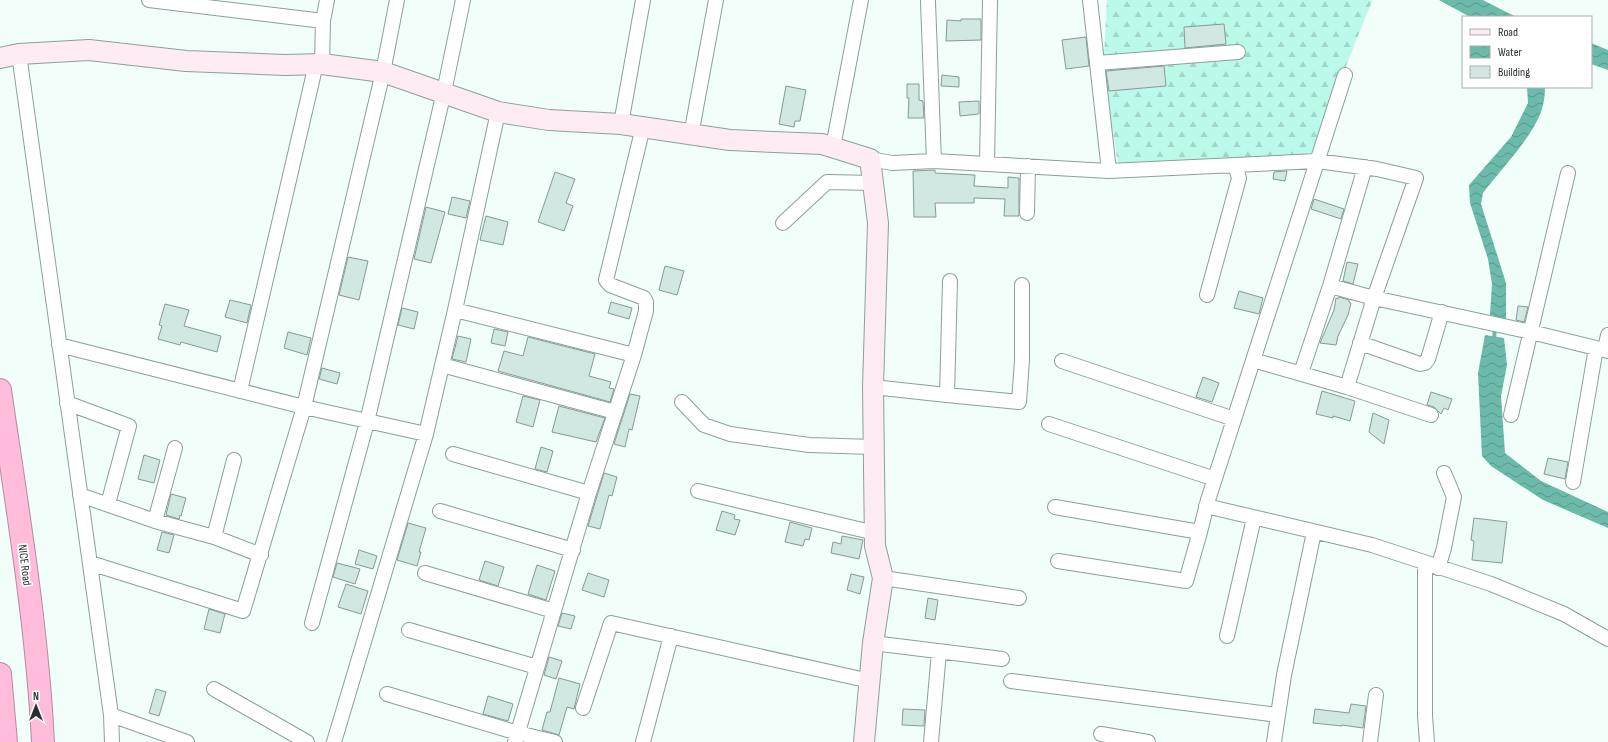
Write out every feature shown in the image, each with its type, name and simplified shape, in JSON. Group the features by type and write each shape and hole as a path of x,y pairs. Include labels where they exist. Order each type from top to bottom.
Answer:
{"highway":[{"name":"NICE Road","path":"0,390 34,644 43,742"},
{"path":"0,674 6,742"}],"street":[{"path":"149,0 202,3 323,21"},
{"path":"240,391 319,64 323,21 327,0"},
{"path":"90,563 243,611 261,555 304,407 383,72 397,0"},
{"path":"312,623 367,422 444,92 463,0"},
{"path":"621,124 643,0"},
{"path":"691,135 716,0"},
{"path":"833,147 861,0"},
{"path":"987,164 990,0"},
{"path":"1090,0 1109,171"},
{"path":"928,2 934,161"},
{"path":"112,742 111,715 59,345 9,56 89,50 192,61 285,65 319,64 383,72 498,112 549,120 621,124 691,135 744,141 822,144 870,159 892,163 934,161 1109,171 1317,161 1377,168 1416,178 1374,298 1348,387"},
{"path":"1097,63 1238,52"},
{"path":"1058,561 1186,581 1206,506 1345,75"},
{"path":"334,742 426,434 455,310 498,112"},
{"path":"516,738 589,493 634,355 646,311 646,302 641,296 610,285 606,278 643,127"},
{"path":"864,742 873,643 883,578 875,546 873,387 878,223 870,159"},
{"path":"1207,295 1239,178 1235,165"},
{"path":"1027,213 1028,166"},
{"path":"1301,373 1330,286 1365,167"},
{"path":"1511,415 1568,173"},
{"path":"783,223 827,182 873,183"},
{"path":"947,395 950,281"},
{"path":"873,387 1019,402 1022,360 1022,285"},
{"path":"1330,286 1374,298 1506,326 1603,350"},
{"path":"455,310 634,355"},
{"path":"1360,343 1420,364 1425,363 1428,359 1442,312"},
{"path":"1574,482 1603,350 1608,335"},
{"path":"59,345 304,407 426,434"},
{"path":"1253,360 1348,387 1431,415"},
{"path":"1062,361 1234,419"},
{"path":"442,364 615,412"},
{"path":"682,402 704,425 730,434 809,445 874,447"},
{"path":"67,403 129,426 108,504"},
{"path":"1049,424 1215,478"},
{"path":"155,521 175,448"},
{"path":"453,454 589,493"},
{"path":"214,537 234,460"},
{"path":"1427,742 1425,716 1431,565 1444,548 1454,497 1444,473"},
{"path":"698,491 875,533"},
{"path":"80,495 155,521 214,537 261,555"},
{"path":"1206,506 1372,545 1491,584 1564,614 1608,639"},
{"path":"1056,507 1200,532"},
{"path":"440,511 573,550"},
{"path":"1227,636 1254,518"},
{"path":"1274,742 1284,675 1314,532"},
{"path":"425,573 554,611"},
{"path":"883,578 1019,598"},
{"path":"583,708 611,623 870,681"},
{"path":"409,630 538,667"},
{"path":"643,742 671,636"},
{"path":"873,643 1002,659"},
{"path":"930,742 939,652"},
{"path":"1011,681 1278,715"},
{"path":"214,689 307,742"},
{"path":"387,694 516,738 555,742"},
{"path":"1370,742 1376,695"},
{"path":"111,715 187,742"},
{"path":"1101,734 1148,742"}],"green space":[{"path":"1107,0 1372,1 1310,156 1118,163 1103,75"}],"water":[{"path":"1439,0 1483,0 1514,16 1468,16"},
{"path":"1592,43 1608,50 1608,70 1592,64"},
{"path":"1527,88 1545,88 1543,106 1530,133 1483,193 1481,204 1506,283 1506,319 1490,315 1492,284 1488,259 1470,203 1469,185 1511,137 1528,103"},
{"path":"1485,335 1504,338 1507,365 1501,396 1505,453 1541,481 1608,512 1608,528 1543,500 1491,466 1482,456 1478,373"}],"building":[{"path":"961,19 981,19 981,40 946,41 947,20 961,21"},
{"path":"1224,24 1226,44 1185,48 1184,27"},
{"path":"1086,37 1089,66 1066,69 1062,40"},
{"path":"1164,66 1166,86 1109,91 1106,71"},
{"path":"942,75 959,77 959,87 941,86"},
{"path":"907,84 919,84 919,100 923,101 924,118 908,118 909,98 907,98"},
{"path":"786,86 806,90 800,121 795,121 794,127 779,124"},
{"path":"979,101 979,114 960,116 959,102"},
{"path":"935,170 935,173 975,175 974,186 1008,188 1008,177 1019,178 1019,216 1004,216 1005,199 974,198 974,203 935,203 936,217 914,217 913,171"},
{"path":"1287,171 1285,181 1273,179 1274,172"},
{"path":"555,172 575,179 566,203 573,206 564,231 538,222"},
{"path":"452,197 470,201 466,218 448,214"},
{"path":"1314,199 1344,209 1341,219 1311,209"},
{"path":"426,207 445,212 431,263 414,259"},
{"path":"486,216 508,222 503,245 480,240"},
{"path":"348,257 368,261 359,300 339,295"},
{"path":"1347,262 1358,264 1353,284 1343,281"},
{"path":"665,266 684,271 677,295 659,290"},
{"path":"1239,291 1263,298 1259,314 1234,308"},
{"path":"1339,297 1349,300 1351,303 1348,315 1338,336 1336,345 1320,343 1334,310 1336,298 1338,299"},
{"path":"230,300 251,305 247,323 225,317"},
{"path":"611,302 632,308 629,319 608,313"},
{"path":"165,304 189,310 184,326 221,336 217,352 181,342 180,345 158,339 162,326 159,325"},
{"path":"1518,306 1528,307 1524,322 1516,320"},
{"path":"402,308 418,312 414,329 398,325"},
{"path":"494,329 508,332 505,346 491,343"},
{"path":"288,332 311,338 307,355 284,348"},
{"path":"458,336 471,339 466,362 452,359"},
{"path":"528,337 595,354 589,376 611,382 609,388 614,389 610,402 498,371 504,351 523,356"},
{"path":"322,368 340,373 337,384 319,379"},
{"path":"1203,377 1219,383 1212,402 1196,397"},
{"path":"1322,391 1355,401 1350,421 1333,416 1333,418 1316,414"},
{"path":"1431,392 1452,399 1448,410 1444,408 1441,414 1434,407 1427,405"},
{"path":"630,394 640,396 632,430 629,429 625,447 614,444"},
{"path":"523,396 540,400 533,427 516,422"},
{"path":"559,406 605,418 596,442 552,432"},
{"path":"1373,413 1389,420 1384,444 1369,432"},
{"path":"541,447 553,451 547,472 535,469"},
{"path":"144,455 160,460 154,483 138,479"},
{"path":"1548,458 1568,462 1565,479 1544,474"},
{"path":"604,473 617,477 612,496 609,495 600,529 588,526"},
{"path":"171,494 186,498 179,519 166,515"},
{"path":"722,511 735,515 734,519 740,520 735,535 716,530"},
{"path":"1474,518 1507,522 1502,563 1472,560 1474,541 1471,540"},
{"path":"790,522 812,528 809,540 805,539 803,546 785,542"},
{"path":"408,523 426,528 419,552 421,552 417,566 397,560"},
{"path":"162,532 174,535 169,553 157,550"},
{"path":"842,536 863,540 859,559 831,553 833,542 841,544"},
{"path":"359,550 377,556 373,569 355,564"},
{"path":"485,561 504,567 498,586 479,580"},
{"path":"337,563 360,569 355,584 333,577"},
{"path":"537,565 555,571 546,600 528,594"},
{"path":"588,573 609,580 604,597 582,590"},
{"path":"851,574 864,577 860,594 847,590"},
{"path":"346,584 368,591 361,614 338,607"},
{"path":"928,598 938,600 935,620 925,618"},
{"path":"209,609 225,614 220,633 204,629"},
{"path":"562,613 575,616 571,629 558,626"},
{"path":"549,657 562,661 556,679 544,675"},
{"path":"559,678 580,684 574,709 567,707 559,735 542,730 547,712 550,712"},
{"path":"156,689 166,692 159,716 149,713"},
{"path":"488,696 513,704 508,721 483,714"},
{"path":"1351,704 1366,706 1363,728 1313,723 1315,709 1349,713"},
{"path":"903,709 925,710 924,726 902,725"}],"waterway":[{"path":"1494,341 1495,326"}]}
